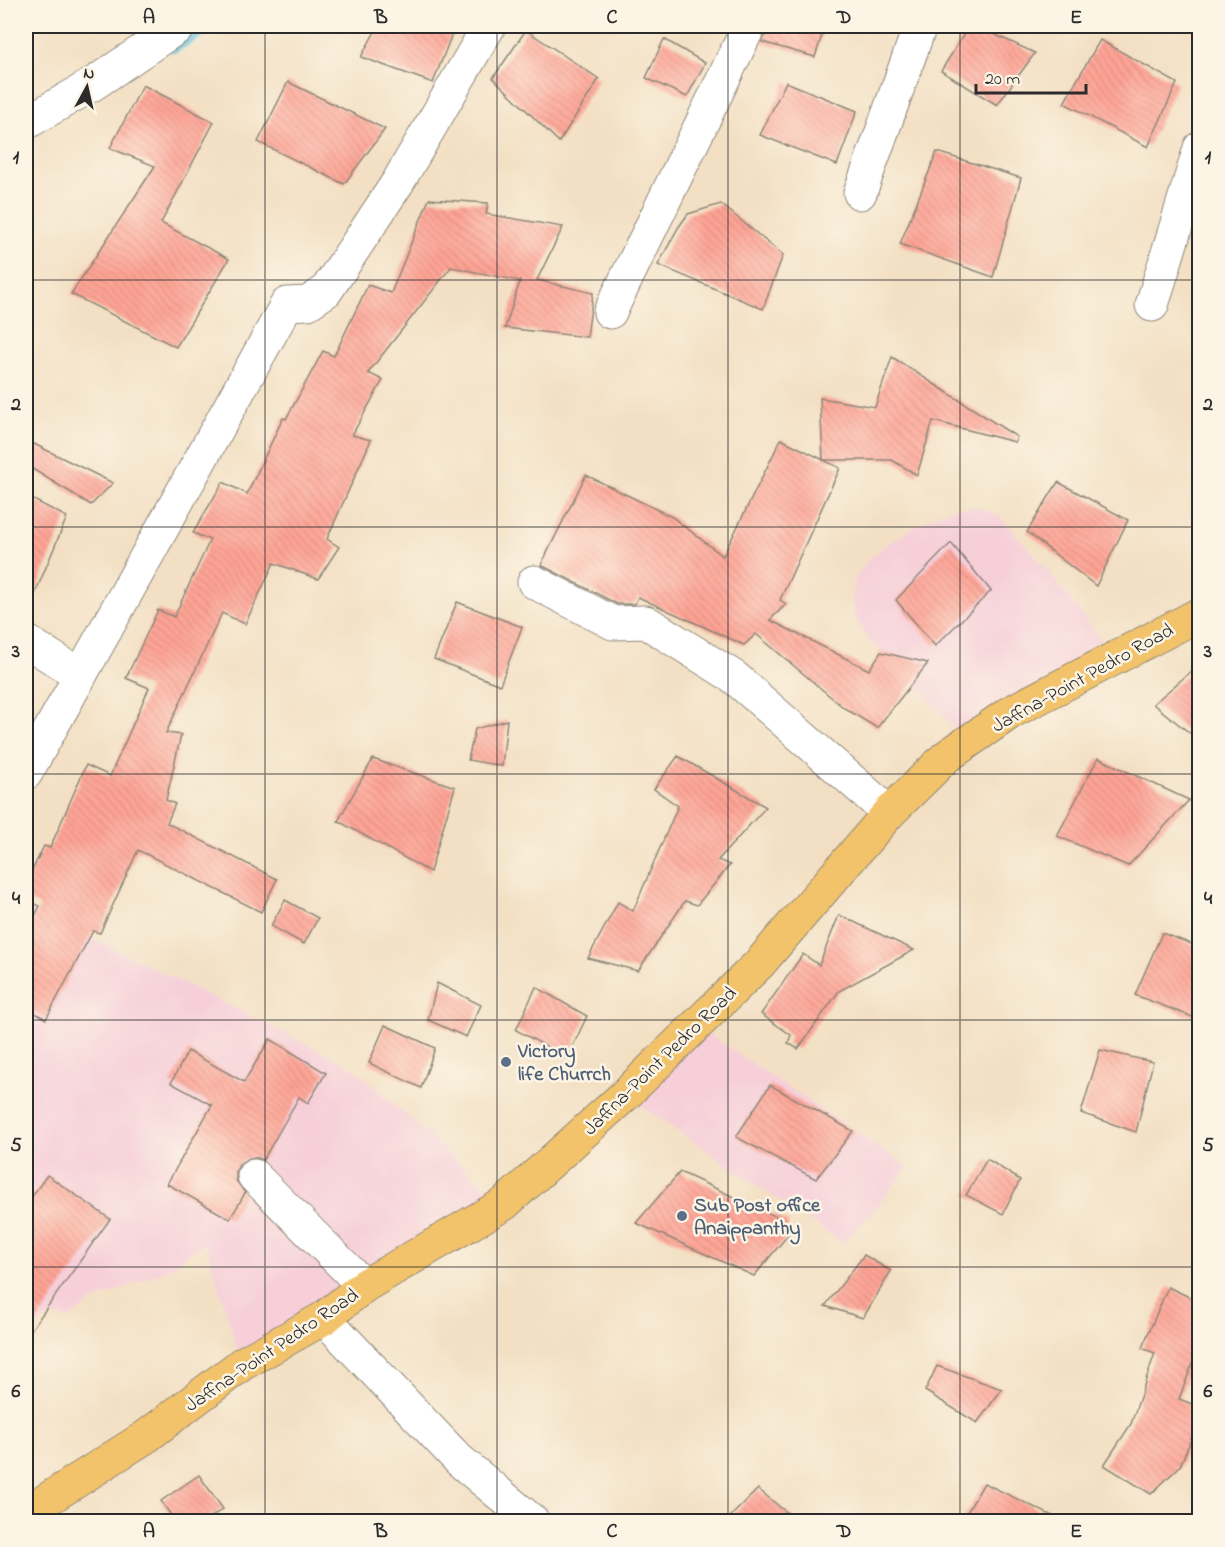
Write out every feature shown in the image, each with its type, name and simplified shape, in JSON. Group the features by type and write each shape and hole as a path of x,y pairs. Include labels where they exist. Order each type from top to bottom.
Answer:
{"main road":[{"name":"Jaffna-Point Pedro Road","path":"26,1513 147,1436 242,1364 324,1318 364,1286 504,1204 625,1095 759,964 889,813 946,758 1011,712 1200,614"}],"street":[{"path":"26,123 93,84 179,26"},
{"path":"26,773 287,304 308,303 326,291 398,182 489,26"},
{"path":"610,312 749,26"},
{"path":"860,194 920,26"},
{"path":"1152,305 1200,148"},
{"path":"534,582 613,623 646,622 734,677 889,813"},
{"path":"26,640 80,675"},
{"path":"255,1176 364,1286"},
{"path":"324,1318 459,1460 533,1521"}],"shaded area":[{"path":"974,507 995,513 1013,531 1046,568 1114,657 967,742 902,669 869,641 853,614 852,595 856,576 870,558 889,543 952,508"},
{"path":"26,907 353,1067 504,1204 242,1364 205,1242 169,1269 91,1302 67,1320 58,1316 47,1317 26,1332"},
{"path":"696,1026 908,1167 877,1207 842,1243 625,1095"}],"building":[{"path":"378,26 455,26 433,83 361,57"},
{"path":"768,26 825,26 815,57 762,42"},
{"path":"969,26 976,26 1035,53 997,105 941,71"},
{"path":"526,30 599,79 559,142 493,78"},
{"path":"664,39 705,63 687,97 646,78"},
{"path":"1100,40 1177,83 1148,147 1064,103"},
{"path":"288,82 385,129 344,184 258,142"},
{"path":"786,82 857,111 837,165 760,135"},
{"path":"143,85 214,122 161,223 229,259 176,347 71,294 155,166 110,148"},
{"path":"937,152 1021,178 993,277 900,244"},
{"path":"429,199 488,203 486,214 563,227 537,280 593,293 587,337 505,328 520,281 451,267 368,373 383,380 352,435 371,440 327,539 339,547 318,579 274,563 245,624 222,613 166,733 181,735 166,800 175,804 167,823 277,879 261,912 138,850 100,933 93,931 46,1019 26,1008 26,933 40,906 26,900 26,883 44,846 50,848 86,765 110,776 149,688 126,678 158,610 174,617 210,540 193,533 223,482 247,494 283,418 286,419 323,351 334,356 368,285 391,293"},
{"path":"721,204 783,255 763,309 658,265 688,214"},
{"path":"892,357 1017,437 1015,442 933,421 917,475 892,460 823,460 820,398 875,407"},
{"path":"781,439 840,468 780,600 786,604 770,620 869,670 881,652 928,663 877,728 844,708 756,634 744,645 638,597 635,604 617,604 541,565 586,475 672,517 723,556"},
{"path":"26,440 113,483 91,505 26,465"},
{"path":"1058,482 1128,520 1096,586 1027,532"},
{"path":"26,496 67,517 26,615"},
{"path":"951,543 991,591 935,646 896,600"},
{"path":"457,602 522,627 500,685 434,659"},
{"path":"1200,664 1200,741 1153,704"},
{"path":"507,720 502,766 468,760 475,729"},
{"path":"678,756 766,807 718,860 730,865 697,905 685,901 638,971 588,958 618,902 633,911 678,806 654,789"},
{"path":"1098,758 1189,800 1128,866 1057,836"},
{"path":"373,759 455,787 430,872 338,821"},
{"path":"285,900 318,918 304,944 271,926"},
{"path":"839,915 914,950 839,991 798,1049 788,1043 791,1035 761,1014 803,954 819,965"},
{"path":"1162,933 1200,947 1200,1020 1135,995"},
{"path":"437,983 481,1005 466,1037 428,1020"},
{"path":"536,987 587,1016 567,1058 516,1030"},
{"path":"385,1025 435,1048 421,1088 369,1063"},
{"path":"270,1039 326,1073 308,1103 299,1097 263,1160 250,1158 240,1163 236,1171 236,1180 245,1193 230,1219 167,1184 212,1105 171,1083 188,1051 244,1082"},
{"path":"1100,1050 1153,1062 1136,1132 1081,1113"},
{"path":"770,1085 853,1131 816,1179 736,1137"},
{"path":"987,1159 1020,1180 1003,1214 966,1195"},
{"path":"680,1172 788,1222 788,1235 754,1276 636,1223"},
{"path":"47,1175 110,1219 26,1337 26,1205"},
{"path":"864,1255 891,1271 863,1318 825,1306"},
{"path":"1168,1287 1200,1302 1200,1344 1179,1399 1200,1407 1200,1418 1180,1466 1151,1494 1104,1465 1131,1424 1155,1353 1142,1348"},
{"path":"937,1366 1002,1389 977,1423 925,1391"},
{"path":"199,1475 223,1509 205,1521 175,1521 161,1501"},
{"path":"984,1483 1063,1521 962,1521"},
{"path":"758,1489 797,1521 726,1521"}],"waterway":[{"path":"174,48 212,26"}],"place":[{"name":"Victory life Churrch","path":"506,1062"},
{"name":"Sub Post office Anaippanthy","path":"682,1216"}]}
